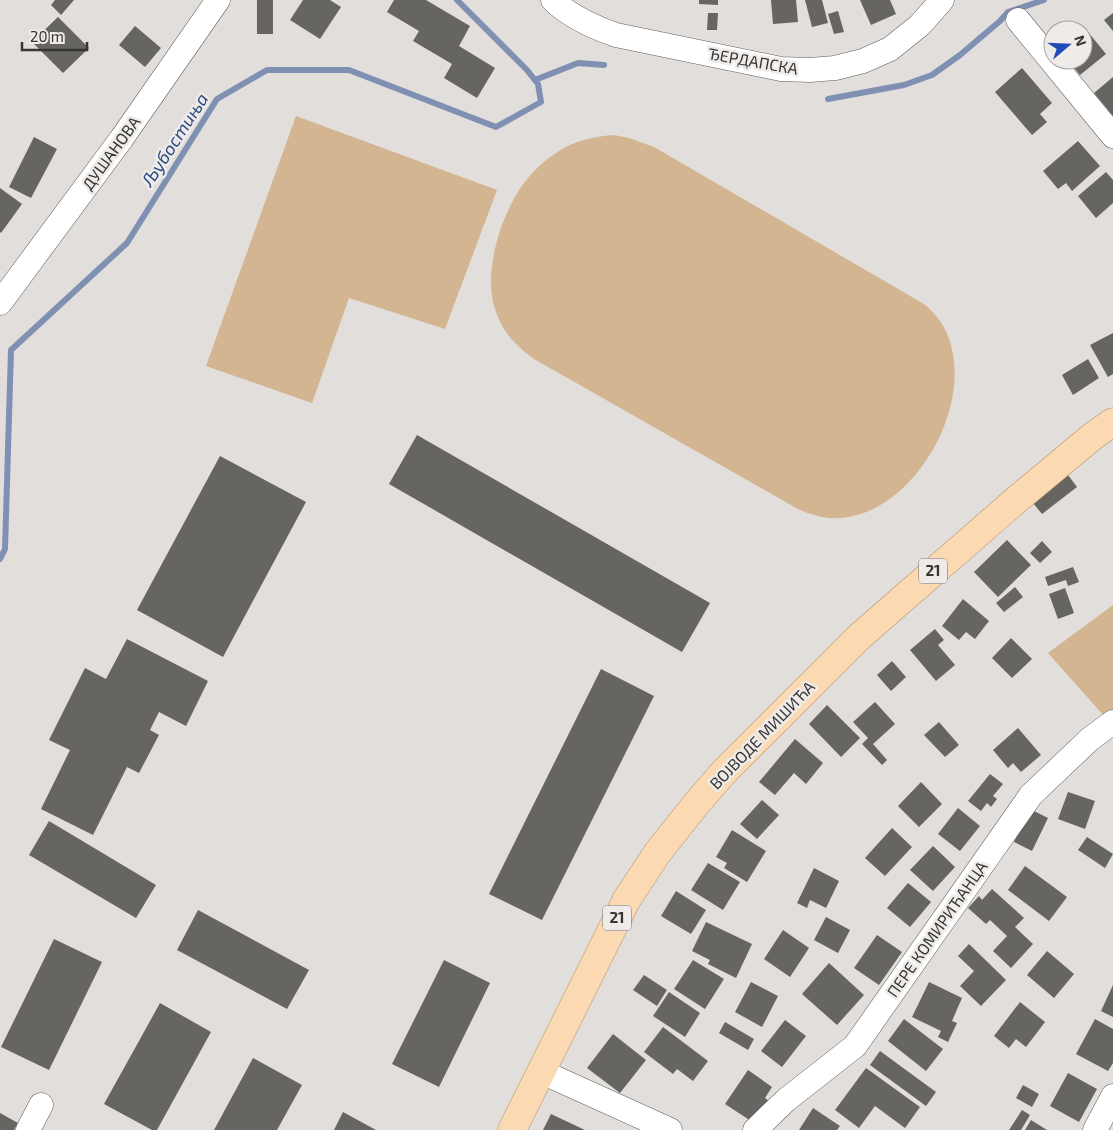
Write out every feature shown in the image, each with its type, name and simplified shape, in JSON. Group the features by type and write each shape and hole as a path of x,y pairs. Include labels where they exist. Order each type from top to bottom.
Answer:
{"main road":[{"name":"ВОЈВОДЕ МИШИЋА","path":"512,1130 627,899 640,877 675,829 723,773 859,637 1015,501 1093,436 1113,422"}],"street":[{"name":"ДУШАНОВА","path":"0,303 122,138 218,0"},
{"name":"ЂЕРДАПСКА","path":"553,0 574,17 616,36 782,69 810,70 835,68 863,61 890,49 920,25 942,0"},
{"path":"1018,20 1113,136"},
{"name":"ПЕРЕ КОМИРИЋАНЦА","path":"755,1130 786,1100 855,1046 1031,795 1090,740 1113,722"},
{"path":"542,1072 670,1130"},
{"path":"1095,1130 1113,1096"},
{"path":"28,1130 41,1105"}],"shaded area":[{"path":"296,116 497,190 445,329 349,298 312,403 206,366"},
{"path":"614,135 654,147 924,304 938,318 953,352 954,382 948,414 936,445 917,473 894,496 868,511 839,518 813,515 798,509 534,359 511,338 502,326 496,312 492,297 491,279 497,242 502,224 510,207 528,178 540,165 555,154 572,144 584,140"},
{"path":"1113,605 1113,713 1105,717 1048,653"}],"building":[{"path":"55,0 74,0 61,15 51,5"},
{"path":"257,0 273,0 273,34 257,34"},
{"path":"303,0 330,0 341,7 320,39 290,20"},
{"path":"394,0 426,0 470,26 459,46 495,68 477,98 444,78 452,64 413,41 419,31 387,12"},
{"path":"699,0 718,0 718,5 699,4"},
{"path":"771,0 796,0 798,22 773,24"},
{"path":"805,0 822,0 828,23 812,27"},
{"path":"860,0 890,0 896,14 871,25"},
{"path":"838,11 844,32 834,34 828,14"},
{"path":"708,13 718,13 717,30 707,30"},
{"path":"1113,13 1113,31 1104,20"},
{"path":"58,17 89,48 63,73 32,42"},
{"path":"135,26 161,48 145,67 119,45"},
{"path":"1093,38 1106,54 1093,64"},
{"path":"1022,68 1052,103 1040,114 1047,122 1032,135 995,92"},
{"path":"1076,70 1086,70 1080,75"},
{"path":"1113,77 1113,116 1094,93"},
{"path":"34,137 57,149 31,198 9,187"},
{"path":"1078,141 1100,166 1072,191 1066,183 1058,189 1043,171"},
{"path":"1106,172 1113,180 1113,203 1096,218 1078,196"},
{"path":"0,188 22,204 1,233 0,232"},
{"path":"1113,333 1113,374 1108,377 1090,345"},
{"path":"1088,359 1099,378 1073,395 1062,375"},
{"path":"417,435 710,603 682,652 389,484"},
{"path":"220,456 306,502 223,657 137,610"},
{"path":"1068,475 1077,487 1042,514 1033,503"},
{"path":"1007,540 1031,565 998,597 974,572"},
{"path":"1042,541 1052,552 1040,563 1030,553"},
{"path":"1073,567 1079,582 1068,586 1066,580 1048,586 1045,577"},
{"path":"1015,587 1023,597 1004,612 996,603"},
{"path":"1065,588 1074,613 1058,619 1049,594"},
{"path":"963,599 989,621 975,639 966,632 959,640 942,626"},
{"path":"935,629 944,640 938,645 955,665 936,681 910,650"},
{"path":"1011,638 1032,659 1012,678 992,658"},
{"path":"127,639 208,681 186,726 159,712 150,730 159,735 139,773 127,767 93,835 41,809 70,750 49,740 85,668 106,679"},
{"path":"892,661 906,677 891,691 877,675"},
{"path":"601,669 654,696 542,920 489,894"},
{"path":"875,702 895,724 873,744 887,760 882,765 862,744 868,738 853,722"},
{"path":"827,705 860,738 841,757 809,724"},
{"path":"939,722 959,745 945,757 924,735"},
{"path":"1018,728 1041,755 1021,772 1013,763 1008,768 993,750"},
{"path":"795,739 823,763 806,784 794,773 775,795 759,782"},
{"path":"990,774 1003,784 993,796 997,799 991,807 987,803 981,811 968,801"},
{"path":"921,782 942,804 919,827 898,806"},
{"path":"1068,792 1095,801 1085,829 1058,819"},
{"path":"762,800 779,815 757,839 740,824"},
{"path":"958,808 980,826 960,851 938,834"},
{"path":"1030,809 1048,818 1032,851 1014,842"},
{"path":"49,821 156,885 136,918 29,855"},
{"path":"892,828 912,847 885,876 865,858"},
{"path":"732,830 766,851 747,882 724,868 727,863 716,857"},
{"path":"1087,837 1113,854 1105,868 1078,850"},
{"path":"933,846 955,867 933,891 910,870"},
{"path":"708,863 740,882 723,910 691,890"},
{"path":"1025,866 1067,897 1049,921 1008,890"},
{"path":"814,868 839,881 826,908 810,900 807,908 797,903"},
{"path":"908,883 931,902 910,927 887,908"},
{"path":"992,889 1024,918 1015,927 1033,944 1011,968 993,951 1007,936 990,920 986,924 968,908 979,896 982,900"},
{"path":"676,891 706,910 691,934 661,916"},
{"path":"198,910 309,970 287,1009 177,950"},
{"path":"826,917 850,930 838,953 814,940"},
{"path":"706,922 752,944 736,978 708,964 710,960 692,951"},
{"path":"783,930 809,948 790,977 764,959"},
{"path":"877,935 902,952 879,985 854,968"},
{"path":"54,939 102,962 49,1070 1,1047"},
{"path":"969,944 1006,980 981,1006 960,986 974,971 958,956"},
{"path":"1047,951 1074,974 1054,998 1027,975"},
{"path":"444,960 490,983 439,1087 392,1064"},
{"path":"693,960 724,979 705,1009 674,989"},
{"path":"829,963 864,995 837,1025 802,994"},
{"path":"644,975 667,990 657,1006 633,990"},
{"path":"751,982 778,996 762,1027 735,1012"},
{"path":"929,982 962,998 952,1021 957,1023 948,1042 938,1037 941,1031 912,1017"},
{"path":"1113,985 1113,1017 1101,1011"},
{"path":"669,992 700,1013 685,1037 653,1016"},
{"path":"1020,1002 1045,1022 1026,1047 1016,1039 1009,1048 994,1036"},
{"path":"160,1003 211,1032 157,1130 152,1130 104,1104"},
{"path":"904,1019 943,1049 926,1071 888,1041"},
{"path":"1095,1019 1113,1029 1113,1063 1108,1071 1076,1054"},
{"path":"785,1020 806,1036 782,1067 761,1051"},
{"path":"725,1022 754,1039 748,1050 719,1033"},
{"path":"663,1027 708,1061 693,1081 677,1069 673,1074 644,1052"},
{"path":"613,1034 646,1060 620,1093 587,1068"},
{"path":"880,1051 936,1092 926,1106 870,1065"},
{"path":"253,1058 302,1085 277,1130 214,1130"},
{"path":"866,1068 920,1107 905,1128 875,1106 859,1128 835,1110"},
{"path":"748,1070 772,1087 765,1098 769,1101 754,1123 725,1104"},
{"path":"1068,1073 1097,1089 1079,1122 1050,1106"},
{"path":"1023,1085 1039,1094 1032,1107 1016,1098"},
{"path":"813,1108 840,1126 837,1130 799,1130"},
{"path":"1022,1110 1030,1115 1021,1130 1009,1130"},
{"path":"343,1112 376,1130 334,1130"},
{"path":"0,1113 18,1123 14,1130 0,1130"},
{"path":"551,1114 585,1130 543,1130"},
{"path":"1031,1120 1047,1130 1025,1130"}],"waterway":[{"name":"Љубостиња","path":"0,559 5,549 11,350 127,243 217,99 267,70 349,70 496,127 541,102 538,84 527,70 457,0"},
{"path":"828,99 904,85 932,75 960,55 1008,12 1044,0"},
{"path":"535,80 578,63 604,65"}]}
